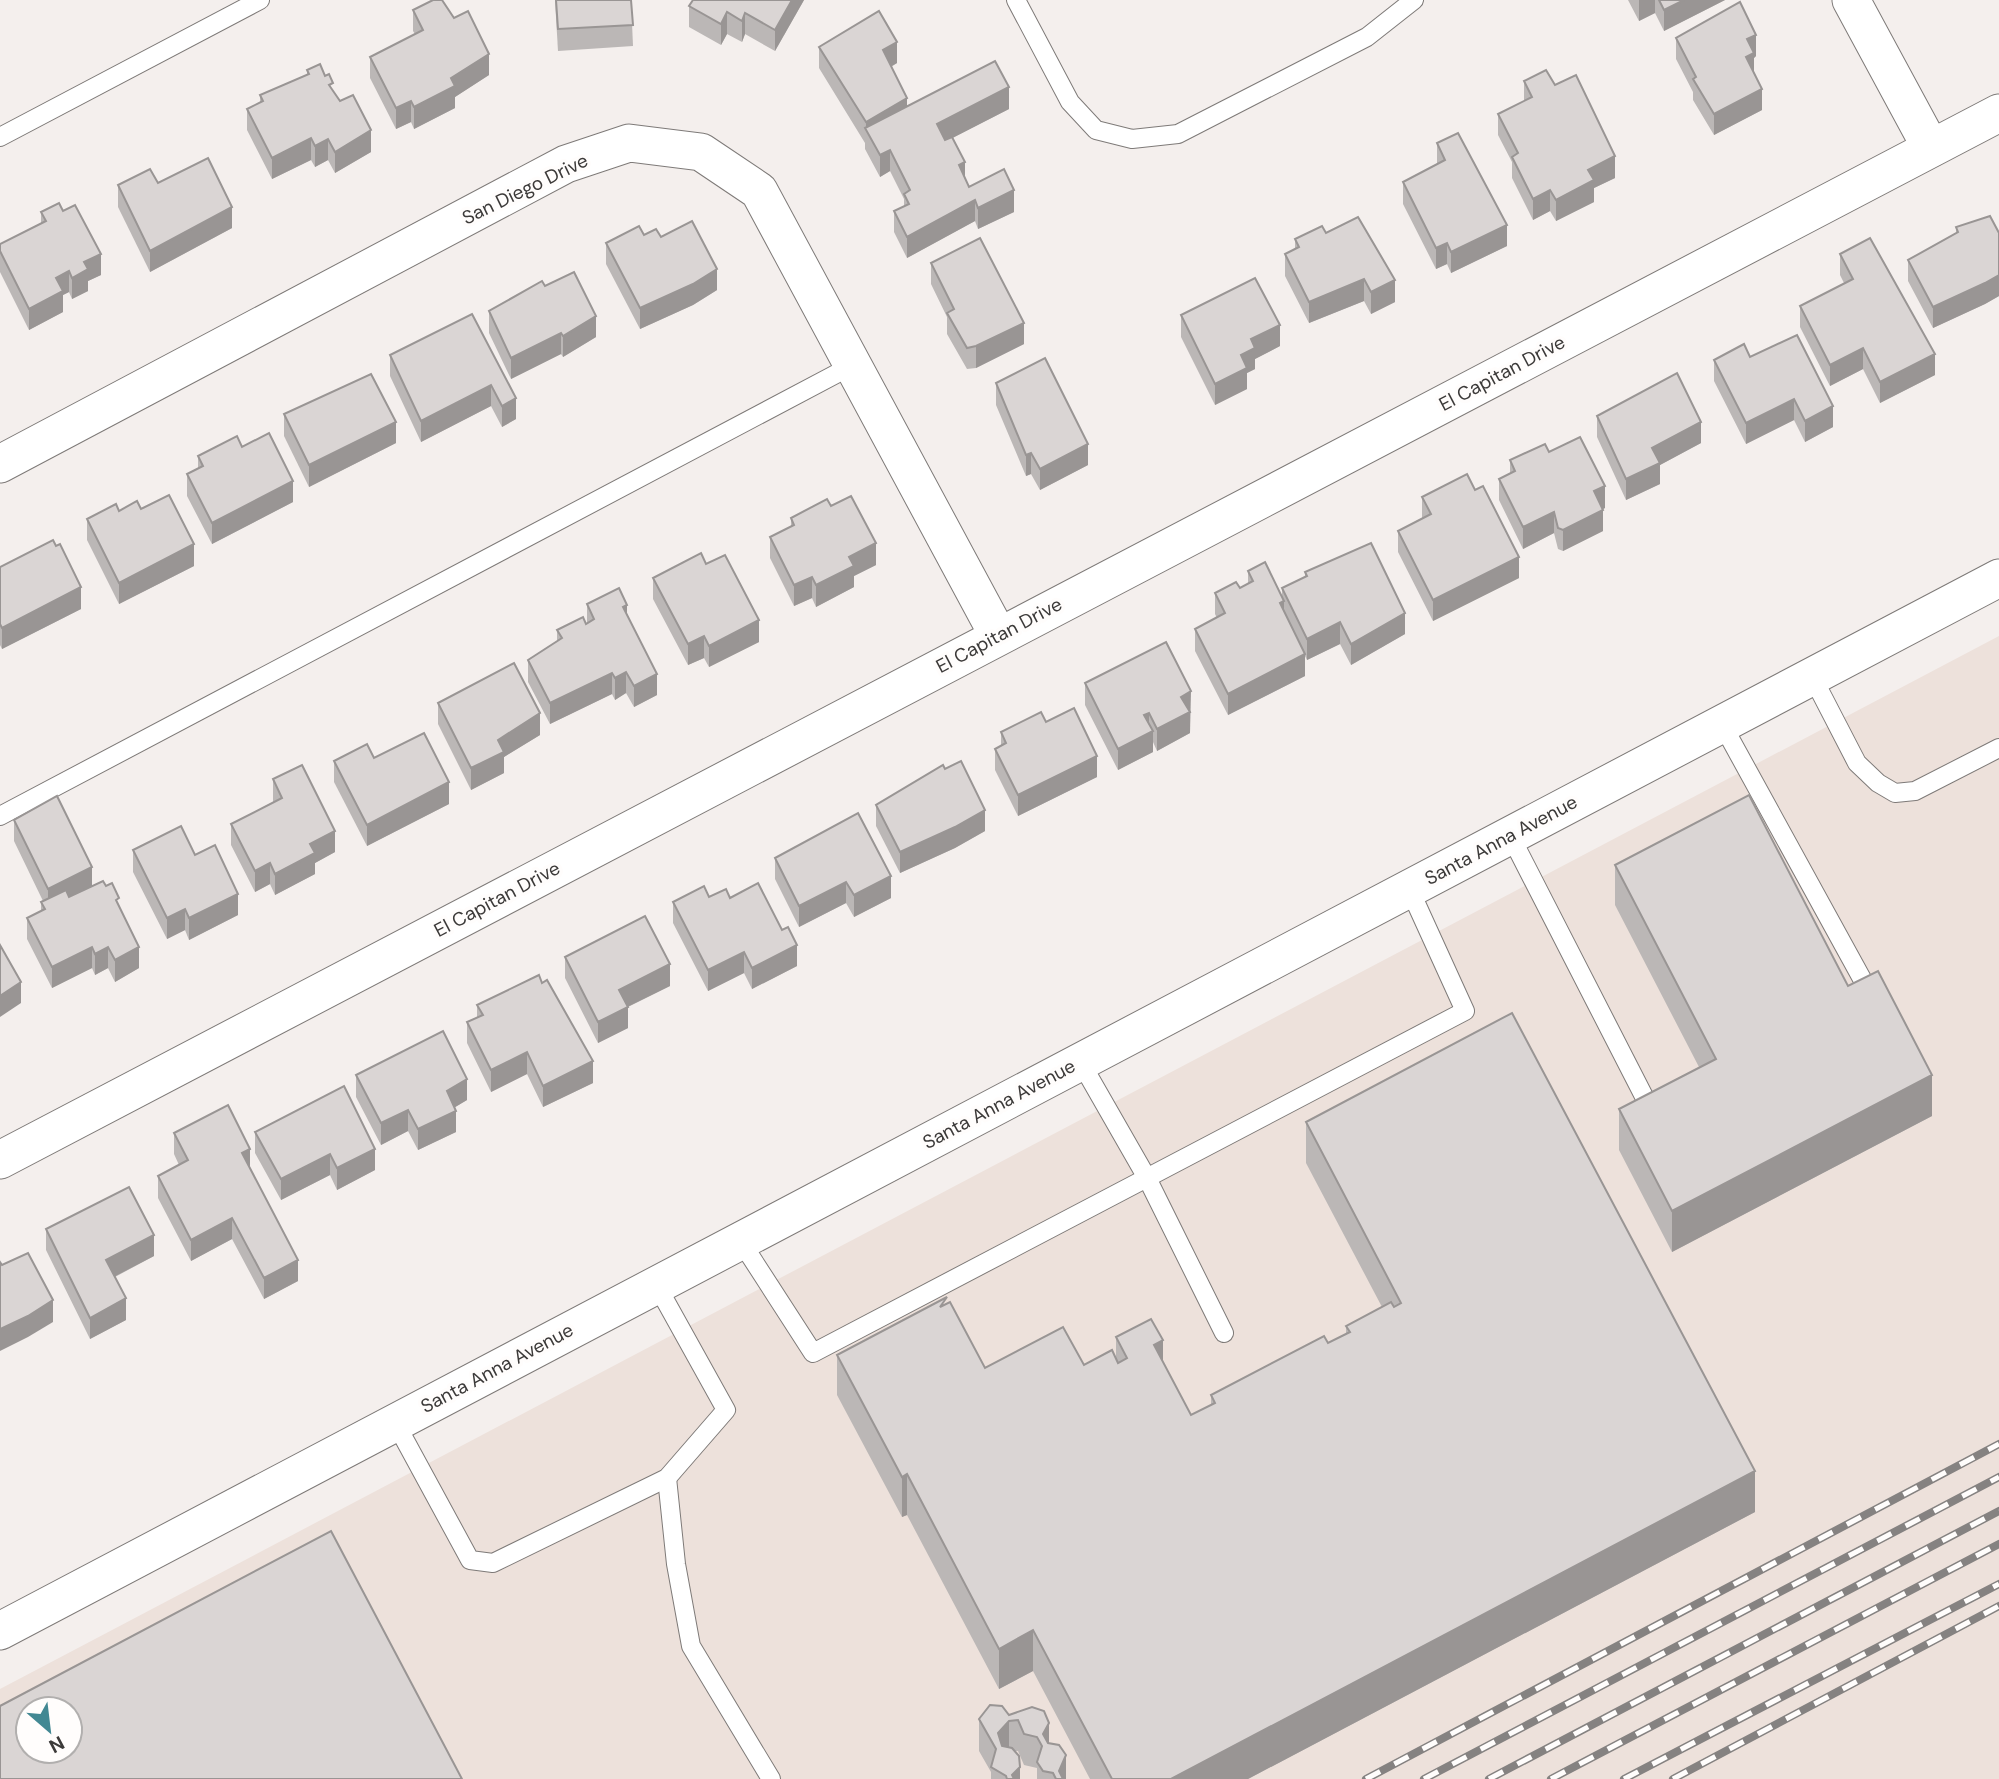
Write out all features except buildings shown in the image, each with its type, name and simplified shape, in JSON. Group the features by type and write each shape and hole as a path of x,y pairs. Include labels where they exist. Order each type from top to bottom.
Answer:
{"street":[{"path":"1851,0 1931,148"},
{"name":"El Capitan Drive","path":"0,1160 1999,113"},
{"name":"San Diego Drive","path":"0,464 566,164 629,143 701,152 759,191 999,635"},
{"name":"Santa Anna Avenue","path":"0,1631 1999,578"}],"lane":[{"path":"0,136 260,0"},
{"path":"1016,0 1070,102 1096,130 1132,138 1178,134 1367,37 1414,0"},
{"path":"0,816 853,365"},
{"path":"1812,676 1857,763 1878,783 1895,793 1915,791 1999,748"},
{"path":"1722,724 1872,997"},
{"path":"1510,835 1652,1112"},
{"path":"740,1240 813,1353 1465,1011 1409,888"},
{"path":"1080,1061 1147,1178 1224,1333"},
{"path":"395,1422 470,1560 493,1563 667,1478 726,1410 656,1284"},
{"path":"667,1478 676,1563 691,1646 771,1779"}],"shaded area":[{"path":"1999,636 1999,1779 0,1779 0,1689"}],"railway":[{"path":"1366,1779 1999,1444"},
{"path":"1424,1779 1999,1477"},
{"path":"1489,1779 1999,1511"},
{"path":"1551,1779 1999,1544"},
{"path":"1624,1779 1999,1584"},
{"path":"1673,1779 1999,1606"}]}
